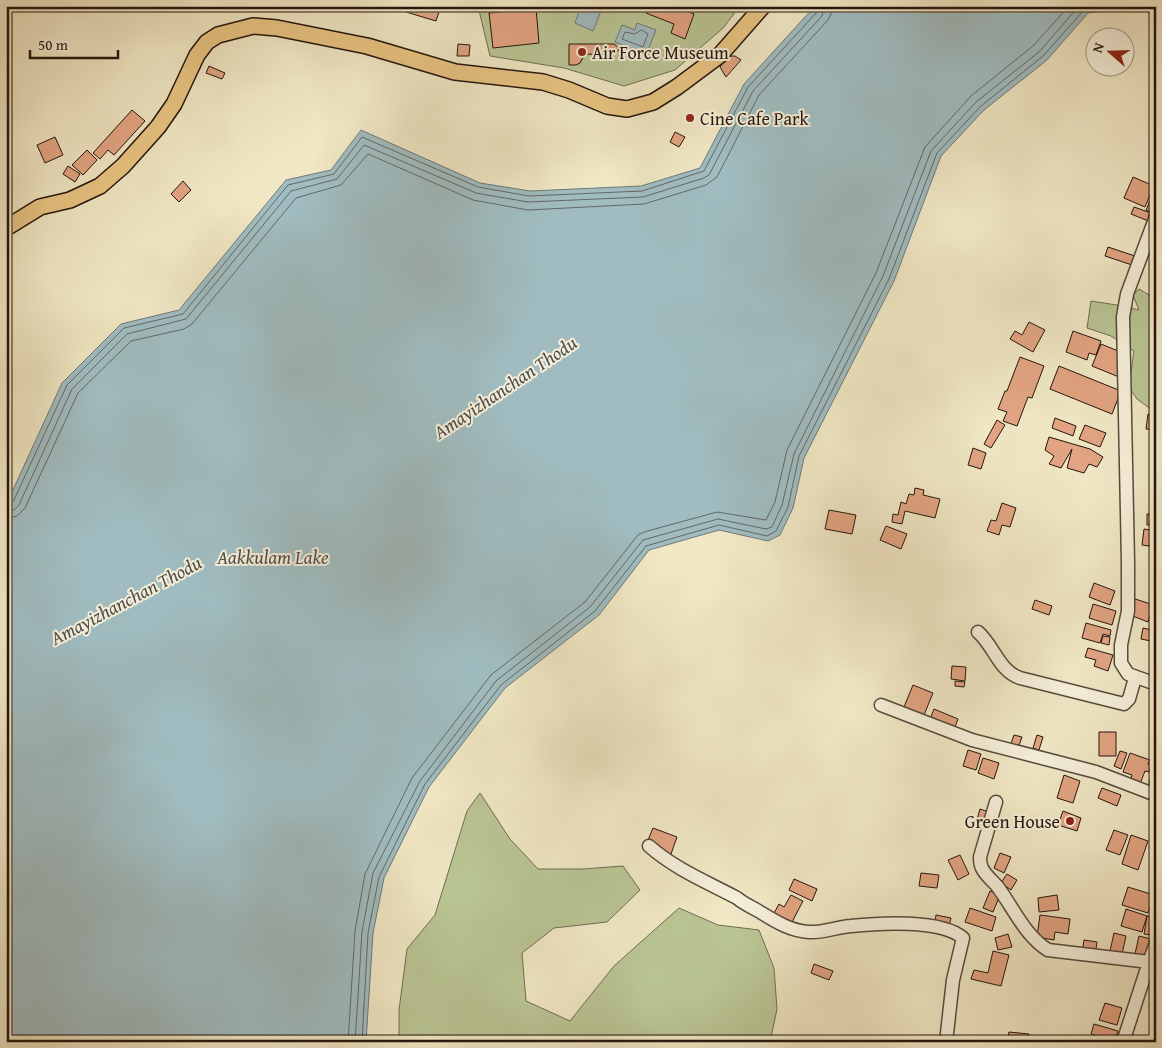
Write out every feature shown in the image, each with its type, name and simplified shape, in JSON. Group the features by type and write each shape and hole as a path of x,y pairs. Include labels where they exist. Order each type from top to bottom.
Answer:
{"main road":[{"path":"6,228 40,207 70,200 100,186 123,166 158,127 174,104 197,55 207,42 218,35 253,26 278,28 366,46 455,72 543,82 569,90 607,106 627,110 653,102 677,87 720,55 763,6"}],"street":[{"path":"1156,216 1127,294 1123,317 1128,611 1121,645 1121,663 1128,674 1156,684"},
{"path":"978,632 985,638 1008,672 1020,678 1124,704 1129,700 1135,678"},
{"path":"881,705 972,740 1096,772 1156,795"},
{"path":"996,802 980,862 982,870 997,886 1039,945 1048,950 1152,962"},
{"path":"649,846 688,872 737,898 783,926 811,932 851,926 901,923 923,924 957,933 963,938 952,980 946,1042"},
{"path":"1123,1042 1152,962 1156,943"}],"green space":[{"path":"478,6 740,6 723,28 675,70 624,86 564,68 490,56"},
{"path":"1139,289 1156,299 1156,413 1137,399 1129,387 1134,351 1111,336 1087,328 1091,301 1139,310 1133,295"},
{"path":"480,793 510,839 538,869 583,869 623,866 640,890 607,922 554,928 522,953 526,1001 570,1021 614,966 679,908 718,925 759,930 774,968 777,1009 770,1042 399,1042 399,1010 407,949 435,915 467,811"}],"water":[{"path":"581,6 603,6 593,31 575,23"},
{"name":"Aakkulam Lake","path":"815,6 1156,6 1156,16 1137,8 1088,13 1047,60 984,110 941,156 894,281 804,458 793,508 780,535 768,541 719,530 649,550 599,615 505,688 429,787 384,878 373,933 366,1042 6,1042 6,505 62,383 121,324 179,310 286,180 331,170 361,130 480,183 530,191 641,186 700,168 744,84"},
{"path":"637,23 656,30 646,55 615,42 622,25 635,30"}],"building":[{"path":"397,6 432,6 440,9 436,21 396,9"},
{"path":"648,6 674,6 694,14 685,39 671,33 674,24 646,13"},
{"path":"536,8 539,43 493,48 489,13"},
{"path":"458,44 470,45 469,56 457,56"},
{"path":"569,44 614,44 619,50 612,55 585,54 580,63 569,65"},
{"path":"728,56 735,56 741,60 726,77 720,67"},
{"path":"209,66 225,73 222,79 206,73"},
{"path":"132,110 145,121 114,155 108,150 100,159 93,153"},
{"path":"675,132 685,137 679,147 670,142"},
{"path":"55,137 63,155 45,163 37,145"},
{"path":"87,150 97,160 83,175 72,165"},
{"path":"68,166 80,174 75,182 63,174"},
{"path":"1133,177 1154,186 1145,207 1124,198"},
{"path":"183,181 191,190 179,202 171,194"},
{"path":"1154,192 1156,193 1156,210 1154,214 1146,210"},
{"path":"1134,207 1154,214 1151,222 1131,214"},
{"path":"1108,247 1135,256 1132,265 1105,256"},
{"path":"1029,322 1045,330 1033,352 1010,339 1015,331 1022,335"},
{"path":"1073,331 1101,341 1096,355 1089,353 1087,360 1066,352"},
{"path":"1101,344 1128,355 1119,377 1092,366"},
{"path":"1020,357 1044,366 1032,398 1028,397 1017,426 1003,421 1007,412 998,409"},
{"path":"1059,366 1121,391 1112,414 1050,389"},
{"path":"1148,414 1156,416 1156,430 1146,429"},
{"path":"1055,418 1076,426 1073,436 1052,428"},
{"path":"997,420 1005,425 991,448 984,444"},
{"path":"1085,425 1106,433 1100,447 1079,439"},
{"path":"1049,437 1090,449 1103,457 1097,467 1089,464 1084,473 1067,468 1072,449 1061,468 1049,464 1054,456 1045,450"},
{"path":"1153,444 1156,444 1156,459 1152,459"},
{"path":"973,448 986,453 981,469 968,465"},
{"path":"915,488 924,490 923,495 940,499 935,518 905,511 902,524 892,522 893,514 898,515 901,502 906,504 909,494 914,495"},
{"path":"1002,503 1016,508 1010,527 1002,525 999,535 987,531 991,520 996,521"},
{"path":"829,510 856,515 852,534 825,529"},
{"path":"1147,514 1156,514 1156,525 1147,525"},
{"path":"886,526 907,534 901,549 880,540"},
{"path":"1144,529 1156,531 1156,547 1142,545"},
{"path":"1094,583 1115,591 1110,605 1089,597"},
{"path":"1135,599 1154,605 1148,622 1130,615"},
{"path":"1035,600 1052,606 1049,615 1032,609"},
{"path":"1093,604 1116,611 1112,625 1089,618"},
{"path":"1086,623 1111,630 1110,636 1103,634 1100,643 1082,638"},
{"path":"1143,628 1156,631 1156,642 1141,639"},
{"path":"1103,636 1110,637 1109,645 1101,643"},
{"path":"1088,648 1113,655 1108,671 1094,666 1096,660 1085,657"},
{"path":"952,666 966,667 965,681 951,679"},
{"path":"955,681 965,682 964,687 955,686"},
{"path":"913,685 933,693 924,715 904,707"},
{"path":"934,709 958,719 953,732 929,722"},
{"path":"1099,732 1116,732 1116,756 1099,756"},
{"path":"1014,735 1022,737 1017,751 1009,749"},
{"path":"1037,735 1043,737 1039,750 1033,748"},
{"path":"968,750 981,754 976,770 963,766"},
{"path":"1120,751 1127,753 1121,769 1114,766"},
{"path":"1130,753 1150,760 1148,764 1151,765 1149,772 1145,771 1140,784 1130,780 1132,775 1123,772"},
{"path":"983,758 999,763 994,779 978,773"},
{"path":"1154,767 1156,767 1156,785 1149,783"},
{"path":"1064,775 1080,781 1073,803 1057,798"},
{"path":"1102,788 1121,795 1117,806 1098,798"},
{"path":"980,809 995,814 991,824 977,820"},
{"name":"Green House","path":"1063,811 1081,818 1077,831 1058,825"},
{"path":"653,828 677,837 671,854 646,845"},
{"path":"1114,830 1128,835 1120,855 1106,850"},
{"path":"1131,835 1148,841 1138,870 1122,864"},
{"path":"1000,853 1011,857 1004,873 994,868"},
{"path":"960,855 969,874 958,880 948,860"},
{"path":"921,873 939,875 937,888 919,886"},
{"path":"1007,874 1017,880 1011,890 1001,883"},
{"path":"794,879 817,889 812,901 789,890"},
{"path":"1128,887 1154,895 1148,913 1122,905"},
{"path":"990,891 1000,895 993,912 983,908"},
{"path":"791,895 803,901 791,924 773,915 779,904 784,907"},
{"path":"1057,895 1059,910 1039,912 1038,898"},
{"path":"970,908 996,917 992,931 965,922"},
{"path":"1126,909 1147,916 1142,932 1121,926"},
{"path":"936,915 951,918 948,930 934,927"},
{"path":"1040,915 1070,919 1068,934 1055,932 1054,940 1037,937"},
{"path":"1147,916 1154,917 1151,935 1144,934"},
{"path":"1114,933 1126,936 1122,954 1110,951"},
{"path":"1008,934 1012,947 998,950 995,938"},
{"path":"1139,936 1151,939 1147,957 1135,954"},
{"path":"1084,940 1097,942 1095,956 1082,954"},
{"path":"993,951 1009,955 1001,986 971,979 974,970 988,973"},
{"path":"814,964 833,971 829,980 811,973"},
{"path":"1105,1003 1122,1008 1117,1025 1099,1020"},
{"path":"1094,1024 1118,1031 1115,1042 1096,1042 1097,1036 1091,1034"},
{"path":"1009,1032 1029,1034 1028,1042 1007,1042"}],"place":[{"name":"Air Force Museum","path":"582,52"},
{"name":"Cine Cafe Park","path":"690,118"},
{"name":"Green House","path":"1070,821"}],"water label":[{"name":"Amayizhanchan Thodu","path":"505,387"},
{"name":"Amayizhanchan Thodu","path":"126,600"}]}
